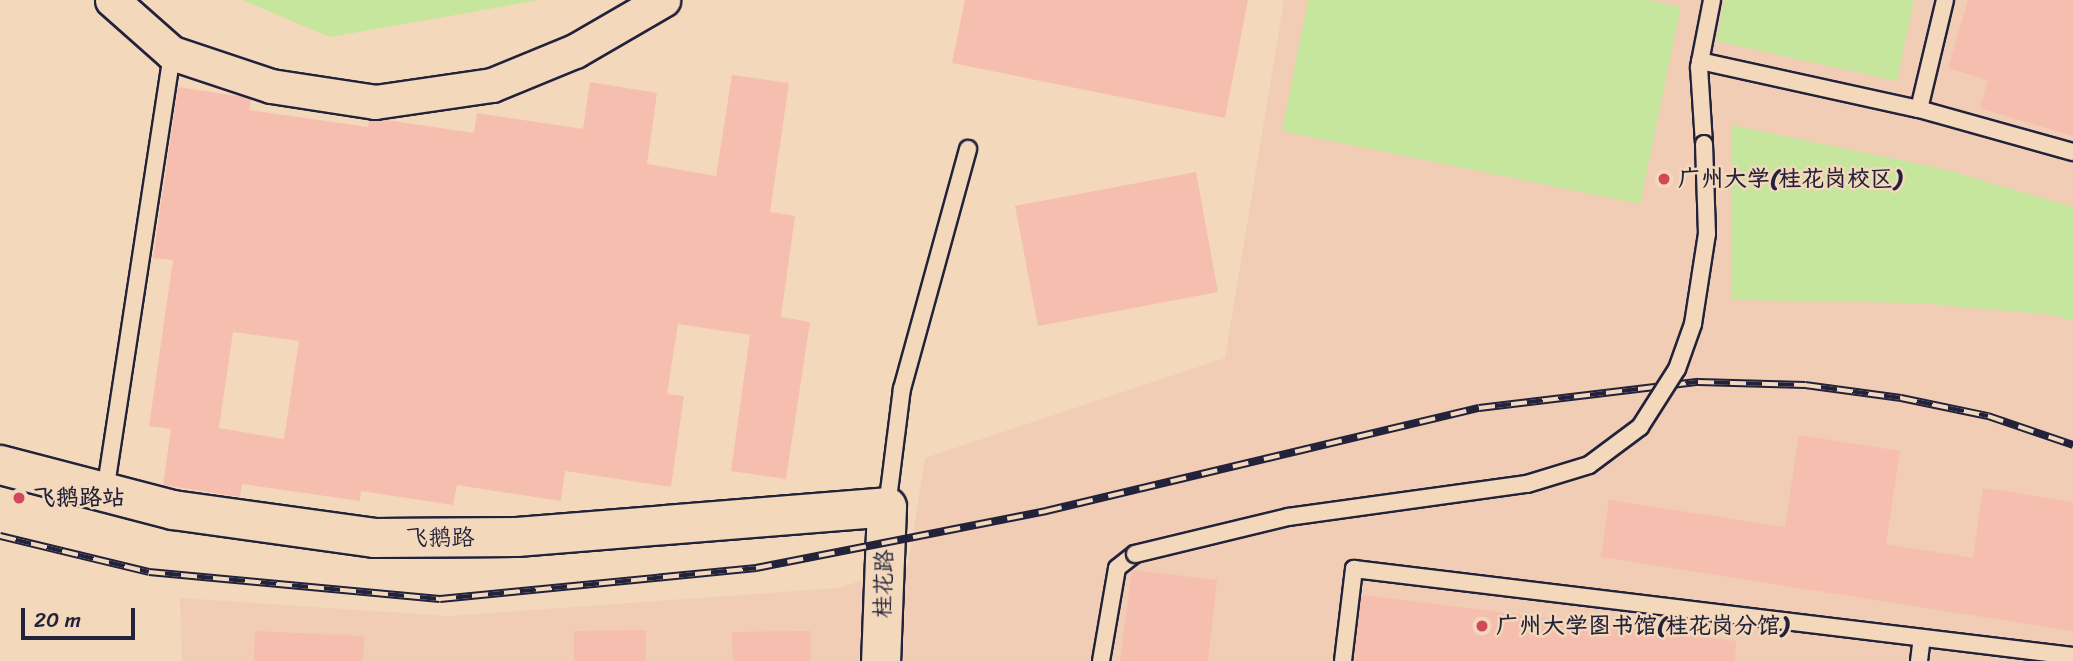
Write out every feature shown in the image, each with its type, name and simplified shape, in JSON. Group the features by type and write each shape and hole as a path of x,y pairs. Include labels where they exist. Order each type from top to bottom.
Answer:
{"street":[{"path":"113,0 172,53 271,86 374,102 492,85 575,51 663,0"},
{"name":"飞鹅路","path":"0,465 232,521 373,538 517,537 887,507"},
{"name":"桂花路","path":"881,661 887,507"}],"lane":[{"path":"1101,661 1117,568 1135,554 1288,517 1527,484 1589,465 1640,427 1681,358 1693,324 1707,234 1700,61 1712,0"},
{"path":"1919,109 1945,0"},
{"path":"105,492 172,53"},
{"path":"1700,61 1919,109 2073,152"},
{"path":"887,507 902,389 968,149"},
{"path":"1343,661 1354,569 2073,656"},
{"path":"1919,661 1922,638"}],"shaded area":[{"name":"广州大学(桂花岗校区)","path":"1284,0 2073,0 2073,661 182,661 180,598 448,616 838,588 908,566 925,458 1225,358"}],"green space":[{"path":"242,0 539,0 330,37"},
{"path":"1308,0 1649,0 1681,7 1640,204 1282,131"},
{"path":"1725,0 1914,0 1897,81 1716,41"},
{"path":"1731,125 1944,169 2073,207 2073,321 2053,315 1917,303 1731,300"}],"building":[{"path":"965,0 1248,0 1225,118 952,63"},
{"path":"1968,0 2073,0 2073,136 1980,108 1988,80 1948,68"},
{"path":"732,75 789,83 770,212 795,216 781,317 810,322 786,479 731,471 750,335 678,324 667,394 684,396 671,487 565,471 561,501 457,485 453,505 361,491 360,501 242,484 240,497 163,485 171,429 149,426 173,260 153,258 178,87 244,97 251,100 249,110 368,127 369,121 386,120 474,133 477,113 583,129 590,82 657,93 647,164 716,176","holes":["233,332 299,341 284,439 219,428"]},
{"path":"1196,172 1218,292 1038,326 1015,206"},
{"path":"1799,435 1900,451 1886,544 1973,558 1983,488 2073,502 2073,631 1601,557 1609,500 1785,527"},
{"path":"1132,570 1217,580 1208,661 1120,661"},
{"name":"广州大学图书馆(桂花岗分馆)","path":"1361,595 1736,641 1735,661 1354,661"},
{"path":"646,630 646,661 574,661 574,631"},
{"path":"255,631 364,636 363,661 254,661"},
{"path":"811,631 811,661 733,661 732,632"}],"railway":[{"path":"0,536 149,572 440,599 756,568 1046,511 1479,408 1698,382 1805,385 1901,398 1988,416 2073,445"}],"place":[{"name":"广州大学(桂花岗校区)","path":"1664,179"},
{"name":"飞鹅路站","path":"19,498"},
{"name":"广州大学图书馆(桂花岗分馆)","path":"1482,626"}]}
